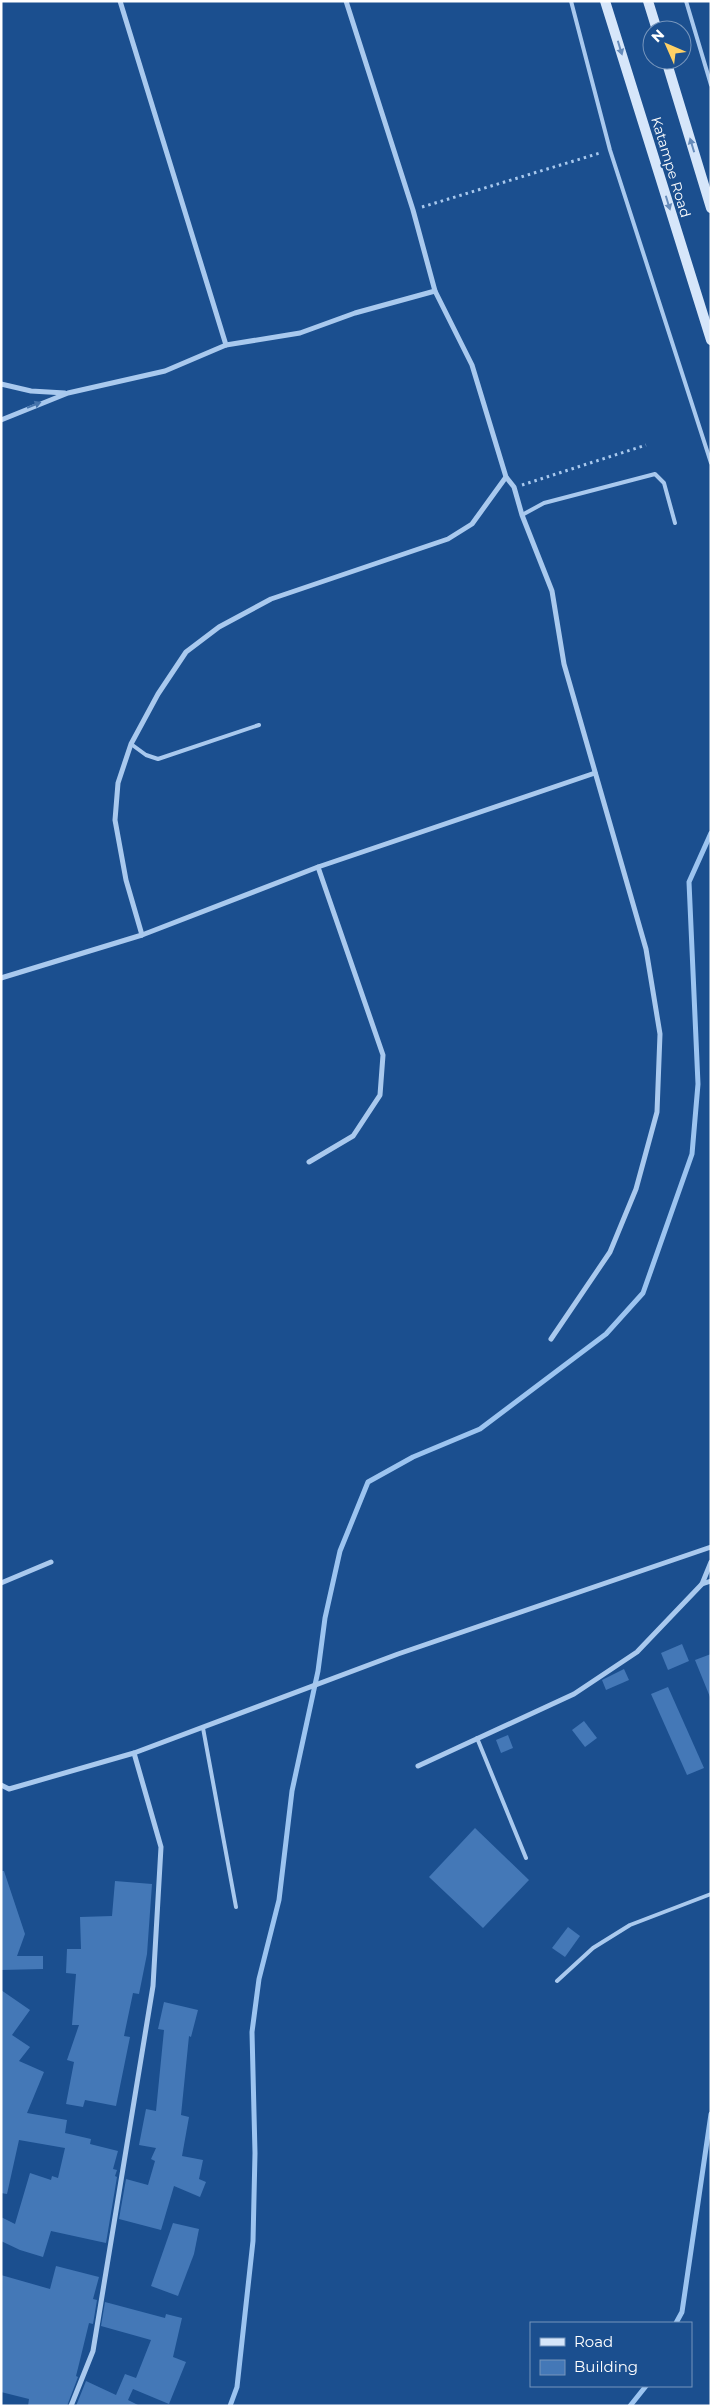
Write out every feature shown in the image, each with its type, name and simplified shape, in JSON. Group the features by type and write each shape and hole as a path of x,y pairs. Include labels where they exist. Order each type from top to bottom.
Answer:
{"main road":[{"name":"Katampe Road","path":"605,1 711,340"},
{"path":"648,1 654,20"},
{"name":"Katampe Road","path":"669,70 711,208"}],"street":[{"path":"120,1 226,346"},
{"path":"346,1 413,210 435,291 472,365 506,477 514,487 522,515 552,591 564,664 646,949 660,1034 657,1112 636,1189 610,1252 551,1339"},
{"path":"1,420 68,393 165,371 226,346 300,333 355,313 435,291"},
{"path":"1,384 31,391 68,393"},
{"path":"142,935 126,880 115,820 118,783 131,744 158,694 186,652 219,627 271,599 448,540 472,524 506,477"},
{"path":"1,978 142,935 318,867 595,773"},
{"path":"309,1162 352,1136 380,1095 383,1055 318,867"},
{"path":"1,1785 9,1789 134,1753 398,1654 711,1547"},
{"path":"1,1583 51,1562"},
{"path":"418,1766 574,1694 637,1652 702,1584 711,1562"},
{"path":"702,1584 711,1581"},
{"path":"71,2406 93,2351 153,1986 161,1847 134,1753"}],"lane":[{"path":"571,1 610,150 711,463"},
{"path":"686,1 711,85"},
{"path":"522,515 544,504 655,474 664,483 675,523"},
{"path":"131,744 146,755 158,759 259,725"},
{"path":"203,1728 236,1907"},
{"path":"477,1738 526,1858"},
{"path":"557,1981 594,1948 630,1925 711,1894"}],"path":[{"path":"413,210 610,150"},
{"path":"514,487 646,445"}],"building":[{"path":"682,1644 689,1661 668,1670 661,1653"},
{"path":"711,1654 711,1697 710,1697 695,1660"},
{"path":"624,1669 629,1680 606,1690 602,1680"},
{"path":"668,1687 704,1768 687,1775 651,1694"},
{"path":"584,1721 597,1738 585,1747 572,1730"},
{"path":"508,1735 513,1748 501,1753 496,1740"},
{"path":"475,1828 529,1880 483,1928 429,1877"},
{"path":"1,1871 4,1871 25,1934 17,1956 43,1956 43,1969 1,1970"},
{"path":"115,1881 152,1884 147,1954 139,1994 133,1993 124,2036 130,2037 116,2106 85,2100 83,2107 66,2104 74,2062 67,2060 79,2025 72,2025 76,1974 66,1973 67,1949 81,1949 80,1917 112,1916"},
{"path":"568,1927 580,1936 565,1957 552,1948"},
{"path":"1,1990 30,2010 12,2035 30,2047 19,2061 44,2072 27,2113 67,2120 65,2133 91,2139 90,2144 118,2151 113,2169 117,2170 115,2176 117,2177 106,2243 51,2231 43,2257 20,2250 1,2241 1,2217 15,2224 30,2173 51,2180 52,2176 58,2178 65,2148 19,2140 7,2194 1,2193"},
{"path":"164,2002 198,2010 191,2037 189,2036 181,2115 189,2117 182,2156 203,2160 199,2179 206,2182 200,2197 174,2186 161,2230 119,2219 126,2179 148,2185 155,2161 151,2159 156,2148 139,2145 146,2109 156,2111 164,2030 158,2029"},
{"path":"173,2223 199,2229 194,2254 178,2296 151,2286"},
{"path":"56,2266 99,2277 93,2299 97,2300 93,2324 89,2323 76,2376 78,2377 67,2406 28,2406 29,2399 1,2392 1,2275 50,2289"},
{"path":"105,2302 165,2318 166,2314 182,2318 173,2357 186,2362 169,2404 133,2389 128,2400 140,2406 76,2406 86,2381 116,2395 125,2374 136,2378 151,2340 101,2326"}],"waterway":[{"path":"230,2406 237,2387 253,2241 255,2153 252,2032 259,1979 279,1900 292,1791 318,1671 325,1618 340,1551 368,1482 413,1457 480,1429 606,1334 643,1293 692,1154 698,1084 689,882 711,833"},
{"path":"677,2322 682,2312 711,2114"},
{"path":"630,2406 645,2387"}]}
